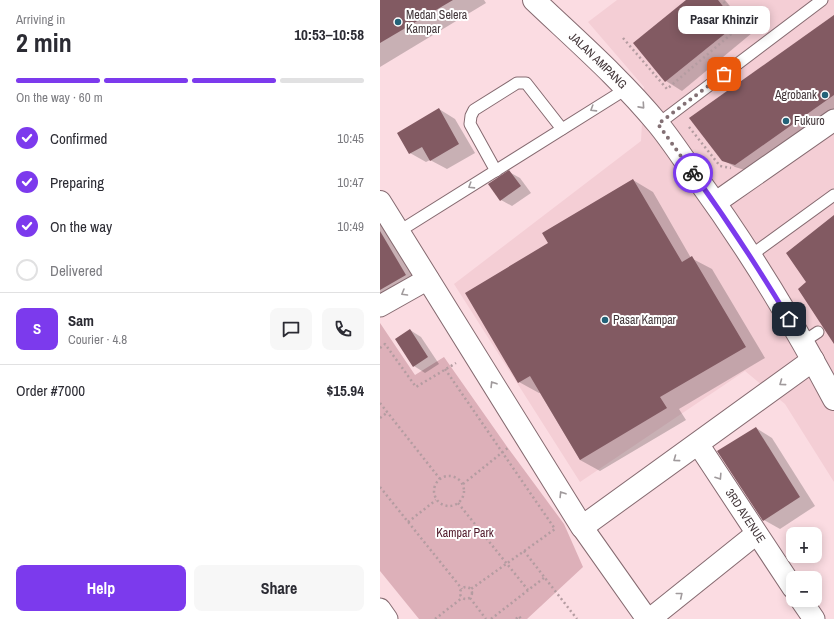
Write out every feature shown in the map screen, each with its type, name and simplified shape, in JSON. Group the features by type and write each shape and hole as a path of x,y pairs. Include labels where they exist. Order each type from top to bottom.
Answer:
{"street":[{"name":"JALAN AMPANG","path":"534,0 626,88 658,124 812,345 834,399"},
{"path":"715,204 834,120"},
{"path":"380,202 582,528 648,619 756,534"},
{"path":"380,306 428,279"},
{"path":"582,528 698,444 812,345"},
{"name":"3RD AVENUE","path":"698,444 786,578"},
{"path":"806,607 814,619"},
{"path":"380,609 387,619"}],"lane":[{"path":"658,124 822,0"},
{"path":"496,171 470,124 471,116 474,110 517,83 526,83 562,129"},
{"path":"398,232 626,88"},
{"path":"750,256 834,195"}],"path":[{"path":"623,38 667,89 743,24 722,0"},
{"path":"676,111 720,166 737,170"},
{"path":"380,348 386,344 416,387 473,352"},
{"path":"445,370 555,528 471,589"},
{"path":"380,402 440,479"},
{"path":"380,418 388,412"},
{"path":"463,484 525,435"},
{"path":"450,476 455,477 463,484 464,494 454,506 444,506 436,500 433,491 440,479 450,476"},
{"path":"380,487 462,589"},
{"path":"408,522 436,500"},
{"path":"458,503 528,590"},
{"path":"524,551 577,619"},
{"path":"491,619 545,577"},
{"path":"462,589 466,587 471,589"},
{"path":"462,589 460,594 462,598"},
{"path":"470,598 472,595 471,589"},
{"path":"462,598 466,600 470,598"},
{"path":"435,619 462,598"},
{"path":"470,598 486,619"},
{"path":"516,619 519,616 521,619"}],"shaded area":[{"path":"617,0 834,0 834,482 785,404 745,371 580,482 454,284 641,141 644,87 588,22"}],"green space":[{"name":"Kampar Park","path":"380,323 415,375 444,357 564,524 583,567 527,619 419,619 380,571"}],"building":[{"name":"Medan Selera Kampar","path":"380,0 453,0 380,43"},
{"path":"686,0 718,0 737,24 665,82 633,43"},
{"path":"834,15 834,95 735,165 722,161 689,118"},
{"path":"439,108 459,144 430,161 422,147 409,154 397,133"},
{"path":"509,170 521,186 500,201 488,184"},
{"name":"Pasar Kampar","path":"633,179 682,262 692,256 746,347 660,397 667,408 580,460 530,376 518,383 465,293 548,243 542,233"},
{"path":"834,215 834,344 798,289 806,282 786,253"},
{"path":"380,231 406,275 380,290"},
{"path":"410,329 428,357 413,367 395,339"},
{"path":"756,427 800,497 763,521 717,451"}],"way so far":[{"path":"693,173 658,124 724,74"}],"place":[{"name":"Medan Selera Kampar","path":"398,22"},
{"name":"Pasar Khinzir","path":"724,74"},
{"name":"Agrobank","path":"825,95"},
{"name":"Fukuro","path":"786,121"},
{"name":"Pasar Kampar","path":"605,320"}],"route":[{"path":"693,173 769,285 789,319"}]}
